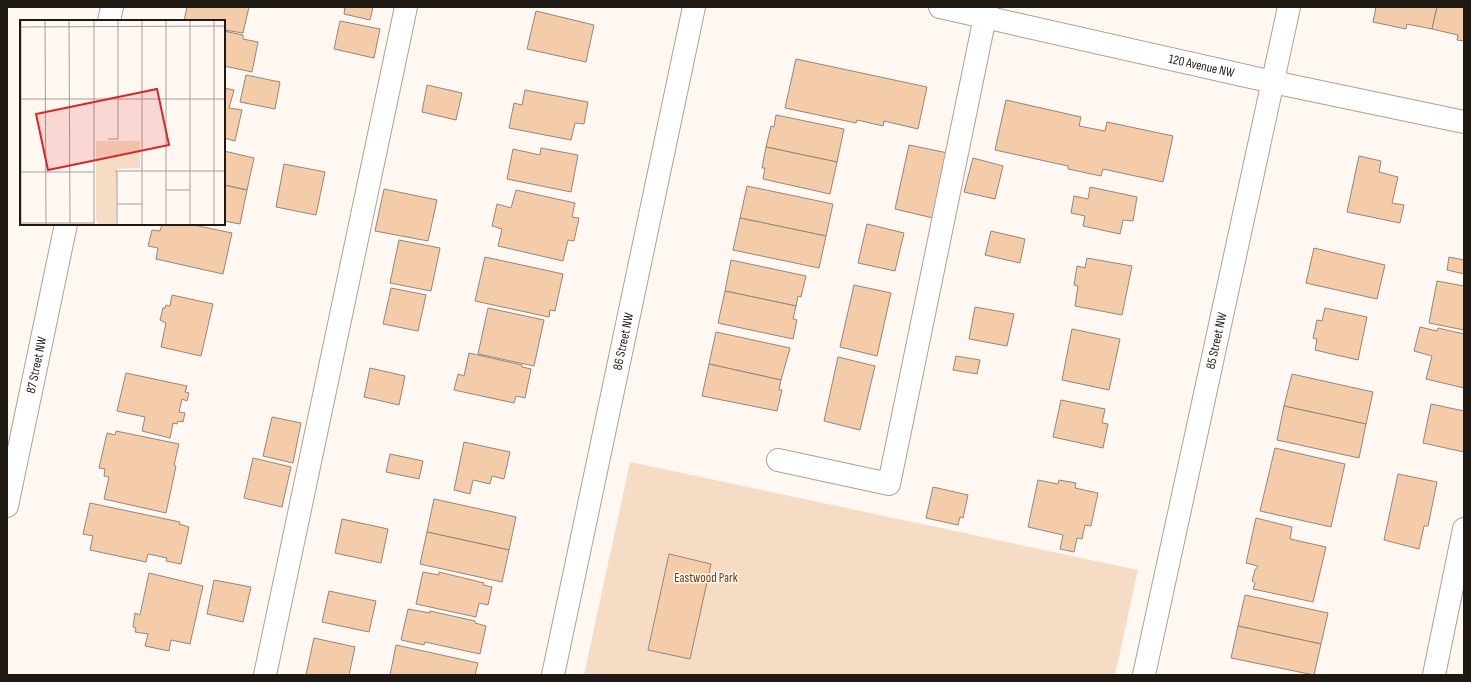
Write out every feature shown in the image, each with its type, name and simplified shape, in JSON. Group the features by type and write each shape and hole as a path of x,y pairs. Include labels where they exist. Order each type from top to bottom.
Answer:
{"street":[{"path":"109,20 112,7"},
{"path":"265,675 406,7"},
{"name":"86 Street NW","path":"553,675 694,7"},
{"name":"120 Avenue NW","path":"940,7 986,12 1273,82 1464,122"},
{"name":"85 Street NW","path":"1144,675 1289,7"},
{"path":"778,460 889,484 986,12"},
{"name":"87 Street NW","path":"7,506 66,225"},
{"path":"1434,675 1464,529"}],"green space":[{"name":"Eastwood Park","path":"630,462 1138,570 1115,675 584,675"}],"building":[{"path":"187,7 249,7 243,33 225,30 225,20 184,20"},
{"path":"345,7 373,7 370,20 344,14"},
{"path":"1376,7 1437,7 1432,29 1407,24 1406,29 1373,22"},
{"path":"1437,7 1464,7 1464,41 1457,40 1458,35 1432,29"},
{"path":"536,11 594,25 586,62 527,49"},
{"path":"340,21 380,29 374,58 334,49"},
{"path":"225,31 243,35 243,39 258,42 252,72 225,66"},
{"path":"796,59 927,87 918,129 884,121 883,126 857,120 856,123 785,108"},
{"path":"246,75 280,82 275,109 240,102"},
{"path":"427,85 462,93 456,120 422,112"},
{"path":"225,88 234,90 229,108 242,110 235,141 225,138"},
{"path":"525,90 588,102 584,124 575,123 571,140 509,128 514,103 522,105"},
{"path":"1006,100 1081,117 1079,126 1105,131 1107,122 1173,136 1163,182 1103,169 1101,176 1068,169 1068,166 995,150"},
{"path":"776,115 844,129 837,162 766,147 771,126 774,127"},
{"path":"909,145 948,153 933,218 895,209"},
{"path":"766,147 837,162 830,194 763,179 765,168 762,168"},
{"path":"541,148 578,155 571,192 507,179 513,149 540,155"},
{"path":"225,151 254,158 247,190 225,185"},
{"path":"1359,156 1381,161 1379,172 1398,177 1392,203 1404,205 1400,223 1347,212"},
{"path":"973,158 1003,166 995,199 964,192"},
{"path":"284,164 325,172 316,215 276,207"},
{"path":"225,185 247,190 240,224 225,221"},
{"path":"747,186 833,204 826,236 740,218"},
{"path":"1090,187 1137,197 1133,221 1123,220 1120,234 1083,226 1085,216 1071,213 1074,196 1088,199"},
{"path":"384,189 437,200 428,241 375,231"},
{"path":"516,190 575,203 572,217 579,218 574,241 568,240 563,261 498,246 502,229 492,226 497,204 511,208"},
{"path":"740,218 826,236 819,268 733,250"},
{"path":"867,224 904,233 895,271 858,263"},
{"path":"162,225 194,225 232,233 223,274 156,259 158,248 148,246 152,230 160,231"},
{"path":"991,231 1025,239 1020,263 985,255"},
{"path":"399,240 440,248 431,291 390,283"},
{"path":"1314,248 1385,265 1377,299 1306,283"},
{"path":"485,257 563,274 555,311 550,310 549,317 475,301"},
{"path":"1449,257 1464,260 1464,274 1447,270"},
{"path":"1087,258 1132,266 1122,315 1075,306 1078,286 1074,285 1077,266 1085,268"},
{"path":"731,260 806,276 801,297 798,296 796,306 725,291"},
{"path":"1437,281 1464,286 1464,330 1429,323"},
{"path":"854,285 891,293 877,356 840,347"},
{"path":"391,288 426,295 418,331 383,324"},
{"path":"725,291 796,306 793,319 797,320 793,339 718,323"},
{"path":"172,295 213,304 201,356 161,347 166,323 160,320 163,308 165,308 166,305 170,306"},
{"path":"975,307 1014,314 1007,346 969,339"},
{"path":"488,308 544,320 534,366 478,354"},
{"path":"1325,308 1367,317 1358,360 1315,350 1317,339 1313,338 1317,320 1322,321"},
{"path":"1420,327 1437,331 1438,328 1464,334 1464,388 1426,379 1432,356 1414,351"},
{"path":"1072,329 1120,339 1109,390 1062,380"},
{"path":"716,332 790,348 781,380 709,364"},
{"path":"469,353 522,365 522,367 531,369 525,398 516,396 514,403 454,390 458,374 464,376"},
{"path":"956,356 980,360 977,374 953,370"},
{"path":"838,357 875,366 860,430 824,421"},
{"path":"709,364 781,380 779,390 782,390 777,411 702,396"},
{"path":"370,368 405,376 399,405 364,397"},
{"path":"126,373 187,386 185,392 189,393 187,401 182,399 179,412 185,413 183,422 178,421 177,424 173,423 170,438 142,431 145,417 117,411"},
{"path":"1292,374 1373,392 1366,424 1284,406"},
{"path":"1061,400 1105,409 1102,423 1108,424 1103,448 1053,437"},
{"path":"1431,404 1464,411 1464,452 1423,443"},
{"path":"1284,406 1366,424 1359,458 1277,440"},
{"path":"272,417 301,423 293,463 263,456"},
{"path":"116,431 179,444 166,513 104,499 109,477 104,476 105,469 99,468 107,433 115,435"},
{"path":"464,442 510,452 504,479 492,476 490,484 473,480 470,494 454,490"},
{"path":"1275,448 1345,464 1331,527 1260,511"},
{"path":"390,454 423,461 419,479 386,472"},
{"path":"253,458 291,467 282,507 244,498"},
{"path":"1398,474 1437,482 1428,526 1424,526 1419,549 1384,540"},
{"path":"1038,480 1058,484 1059,480 1076,483 1075,488 1098,493 1091,526 1085,525 1082,539 1077,538 1074,552 1060,549 1063,535 1028,527"},
{"path":"933,487 968,495 963,518 960,517 958,525 926,518"},
{"path":"434,499 516,517 509,550 427,532"},
{"path":"90,503 180,522 179,524 189,527 181,564 166,561 167,558 148,554 146,562 90,550 93,536 83,534"},
{"path":"1256,518 1292,527 1290,539 1326,547 1313,602 1253,589 1255,583 1252,581 1255,570 1258,566 1246,563"},
{"path":"342,519 388,529 381,563 335,553"},
{"path":"427,532 509,550 502,582 420,564"},
{"path":"669,554 711,564 690,659 648,650"},
{"path":"423,572 439,575 439,572 484,583 483,585 492,587 488,605 479,603 476,617 416,604"},
{"path":"149,573 203,586 190,644 171,640 169,651 145,646 148,634 135,632 136,628 133,627 135,613 140,615"},
{"path":"214,580 251,587 243,622 207,614"},
{"path":"329,591 376,601 369,632 322,622"},
{"path":"1245,595 1328,613 1321,644 1238,626"},
{"path":"408,609 430,613 430,611 475,621 475,623 486,626 480,654 425,642 424,645 401,640"},
{"path":"1238,626 1321,644 1314,675 1231,658"},
{"path":"314,638 355,647 349,675 306,675"},
{"path":"396,645 478,663 475,675 390,675"}]}
